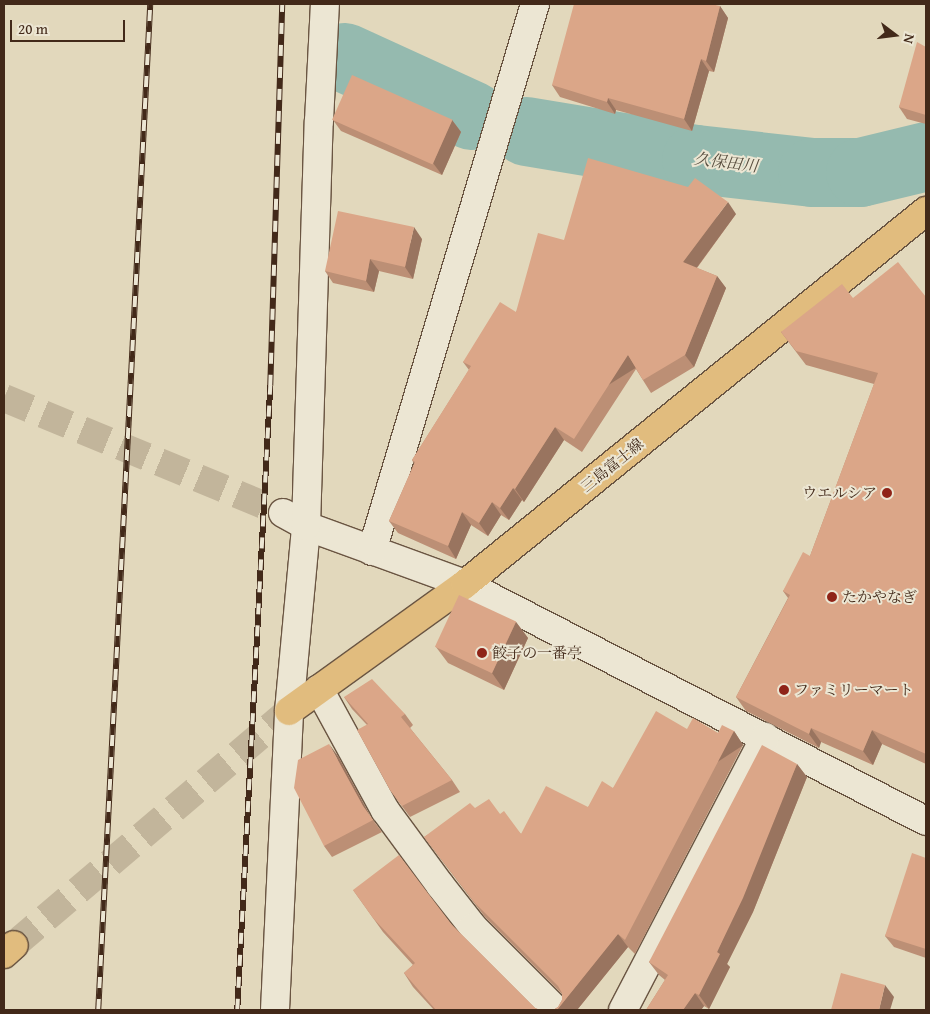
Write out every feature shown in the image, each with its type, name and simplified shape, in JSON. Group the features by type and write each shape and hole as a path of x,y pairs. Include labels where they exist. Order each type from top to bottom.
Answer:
{"main road":[{"name":"三島富士線","path":"290,711 465,584 926,210"}],"street":[{"path":"275,1010 290,711 294,520 325,4"},
{"path":"372,551 535,4"},
{"path":"294,520 372,551 465,584 926,821"},
{"path":"319,689 385,810 440,885 472,927 556,1010"},
{"path":"623,1010 765,737"}],"building":[{"path":"574,4 711,4 720,6 706,61 701,59 684,119 608,98 607,102 552,85"},
{"path":"917,42 926,47 926,115 899,107"},
{"path":"352,75 452,120 433,165 332,120"},
{"path":"588,158 688,187 695,178 728,202 683,262 717,276 685,355 643,380 628,355 574,439 555,427 515,489 513,488 500,508 492,502 479,523 462,512 448,546 389,521 415,462 412,460 471,366 463,362 500,302 516,312 538,233 564,240"},
{"path":"338,211 414,227 405,267 370,259 366,281 325,271"},
{"path":"898,262 926,297 926,754 872,730 863,751 811,728 809,734 736,697 790,595 783,591 803,552 810,556 878,373 796,351 781,332 842,284 853,298"},
{"path":"459,595 516,622 492,673 435,647"},
{"path":"372,679 405,714 401,717 452,780 402,806 390,790 357,730 368,724 344,697"},
{"path":"656,711 687,729 693,718 718,733 722,725 734,731 625,940 618,934 557,1010 553,1010 558,1007 562,1000 562,993 558,986 475,903 424,837 470,803 475,808 489,799 500,814 504,811 521,834 546,786 588,807 602,781 613,788"},
{"path":"329,744 363,806 373,820 324,846 294,788 298,760"},
{"path":"762,745 797,764 743,898 717,952 720,954 699,995 695,993 683,1010 646,1010 668,975 649,962"},
{"path":"912,853 926,858 926,949 885,936"},
{"path":"399,855 452,925 535,1008 540,1010 436,1010 404,973 415,963 373,918 353,890"},
{"path":"841,973 885,985 879,1010 831,1010"}],"waterway":[{"name":"久保田川","path":"344,57 471,115"},
{"name":"久保田川","path":"526,131 696,159 812,172 860,172 926,156"}],"tunnel":[{"path":"4,398 283,513"},
{"path":"14,945 289,711"}],"railway":[{"path":"98,1010 150,4"},
{"path":"237,1010 270,386 282,4"}],"place":[{"name":"ウエルシア","path":"887,493"},
{"name":"たかやなぎ","path":"832,597"},
{"name":"餃子の一番亭","path":"482,653"},
{"name":"ファミリーマート","path":"784,690"}]}
